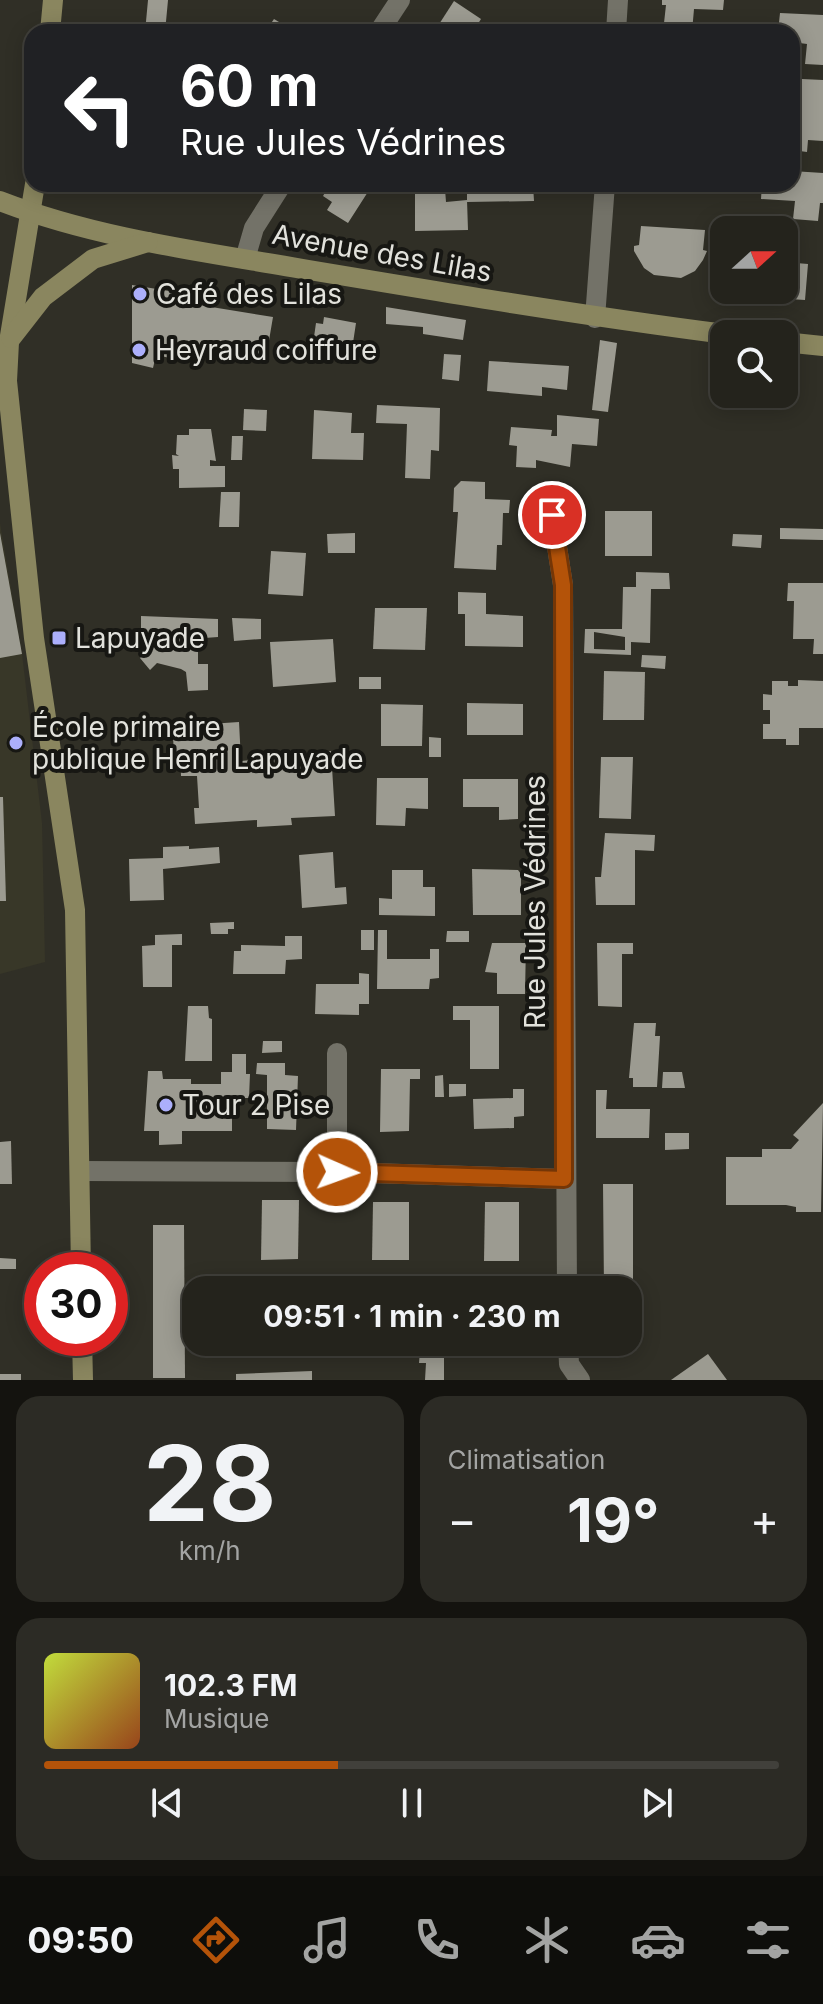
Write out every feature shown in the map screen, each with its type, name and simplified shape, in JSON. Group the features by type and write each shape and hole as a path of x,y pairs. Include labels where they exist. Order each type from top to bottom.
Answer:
{"main road":[{"path":"51,24 53,0"},
{"path":"34,192 4,342 10,442 34,638 75,910 81,1252"},
{"name":"Avenue des Lilas","path":"0,201 71,226 245,259 595,318 710,332"},
{"path":"4,342 43,297 93,259 151,241"},
{"path":"798,343 823,346"},
{"path":"82,1356 83,1380"}],"street":[{"path":"384,24 400,0"},
{"path":"616,24 618,0"},
{"path":"245,259 254,228 277,192"},
{"path":"595,318 604,192"},
{"name":"Rue Jules Védrines","path":"552,515 563,585 567,1276"},
{"path":"337,1053 337,1172"},
{"path":"81,1171 337,1172 564,1179"},
{"path":"569,1356 569,1364 580,1380"}],"shaded area":[{"name":"École primaire publique Henri Lapuyade","path":"0,523 22,654 42,823 45,962 0,974"}],"building":[{"path":"148,0 168,0 166,24 146,24"},
{"path":"662,0 724,0 723,10 694,9 693,24 664,24 666,5 662,5"},
{"path":"454,1 481,19 478,24 439,24"},
{"path":"780,13 823,15 823,65 805,64 807,44 800,43 800,24 779,24"},
{"path":"802,79 823,80 823,141 808,140 807,152 800,151"},
{"path":"800,172 823,173 823,203 820,203 818,221 798,219 798,216 793,216 795,201 761,199 761,192 800,192"},
{"path":"325,192 368,192 348,223 327,210 332,202 323,196"},
{"path":"415,192 445,192 446,202 467,200 468,230 415,231"},
{"path":"467,192 533,192 534,201 467,202"},
{"path":"641,226 705,230 703,250 707,251 703,260 695,271 681,278 654,275 644,268 634,251 634,246 639,245"},
{"path":"798,263 808,264 805,300 798,300"},
{"path":"132,285 194,295 193,304 273,317 266,358 193,344 189,362 156,355 153,368 132,363"},
{"path":"386,307 466,320 463,340 423,334 423,327 386,324"},
{"path":"324,317 356,323 351,356 312,351 316,323 323,324"},
{"path":"600,340 617,343 608,412 592,410"},
{"path":"444,354 461,355 459,381 442,379"},
{"path":"489,361 569,366 567,390 542,387 542,396 487,391"},
{"path":"377,405 440,408 439,451 431,450 430,479 405,478 407,424 376,423"},
{"path":"244,409 267,410 266,431 243,430"},
{"path":"314,410 352,413 351,433 364,433 363,460 312,459"},
{"path":"557,415 599,419 597,446 572,444 570,467 536,460 536,468 516,467 517,446 509,445 511,427 552,430 551,436 557,436"},
{"path":"189,429 211,429 216,461 210,460 210,466 225,466 225,487 179,488 179,469 173,469 172,455 179,456 176,454 177,435 189,435"},
{"path":"232,436 243,436 242,460 231,460"},
{"path":"461,481 485,482 485,499 510,500 509,513 503,513 502,545 497,545 496,570 454,568 458,512 453,512 454,488"},
{"path":"221,492 240,492 239,527 219,527"},
{"path":"605,511 652,511 652,556 605,556"},
{"path":"780,528 823,529 823,540 780,539"},
{"path":"0,533 22,654 0,658"},
{"path":"355,533 355,553 328,553 327,534"},
{"path":"733,534 762,535 761,548 732,546"},
{"path":"271,551 306,553 303,596 268,594"},
{"path":"636,572 669,573 670,589 651,589 650,643 631,642 631,655 584,653 585,629 622,629 623,587 636,587","holes":["594,632 625,637 625,650 594,649"]},
{"path":"788,583 823,583 823,654 813,654 814,639 793,639 794,601 787,601"},
{"path":"458,592 486,593 486,614 523,616 523,647 465,646 465,614 458,614"},
{"path":"375,608 427,608 425,650 373,649"},
{"path":"141,616 218,619 218,637 191,639 190,643 198,643 198,664 208,664 208,690 188,691 186,672 181,669 157,663 150,670 140,658 148,650 145,630 141,630"},
{"path":"232,618 261,619 261,639 234,641"},
{"path":"333,639 336,682 273,687 270,642"},
{"path":"642,655 666,656 665,669 641,667"},
{"path":"604,671 645,672 644,720 603,720"},
{"path":"359,677 381,677 381,689 359,689"},
{"path":"798,680 823,681 823,728 799,728 799,745 786,745 786,739 763,739 763,724 770,724 770,710 763,710 763,694 772,695 772,681 788,681 788,686 798,686"},
{"path":"467,703 523,704 523,735 467,735"},
{"path":"381,704 423,705 422,746 381,746"},
{"path":"239,722 241,761 251,760 250,752 263,751 264,759 267,759 267,751 278,750 279,759 331,751 335,816 291,818 292,825 257,827 257,820 195,824 194,808 199,808 197,776 181,776 180,752 174,753 173,737 195,736 194,725"},
{"path":"429,737 441,738 441,757 429,757"},
{"path":"601,757 633,757 631,819 599,818"},
{"path":"377,778 428,778 428,809 406,808 405,826 376,825"},
{"path":"463,779 518,779 518,819 499,820 499,807 463,807"},
{"path":"0,797 3,797 6,901 0,901"},
{"path":"605,833 655,835 654,851 635,850 635,905 596,905 595,877 601,877"},
{"path":"189,846 189,849 219,847 220,863 163,869 164,900 130,901 129,859 163,858 163,847"},
{"path":"333,852 335,888 346,887 347,904 302,908 299,855"},
{"path":"472,869 518,870 521,874 521,915 473,915"},
{"path":"392,870 423,870 423,887 435,887 435,916 379,915 379,898 392,899"},
{"path":"234,922 234,929 228,929 228,934 211,934 210,923"},
{"path":"361,930 374,930 374,950 361,950"},
{"path":"378,930 387,930 387,959 430,959 430,949 439,949 439,978 430,979 429,989 377,989"},
{"path":"447,931 469,931 469,942 446,942"},
{"path":"182,934 182,945 172,945 172,987 143,987 142,946 155,945 155,935"},
{"path":"285,936 302,936 302,959 286,960 285,974 233,974 234,951 241,951 241,945 285,946"},
{"path":"492,943 526,943 525,994 497,994 497,973 485,972"},
{"path":"597,943 633,943 633,954 622,954 622,1007 598,1006"},
{"path":"359,973 369,974 369,1004 359,1004 359,1015 315,1014 316,984 359,984"},
{"path":"188,1006 208,1006 209,1018 212,1019 212,1061 185,1061"},
{"path":"453,1006 499,1006 499,1069 470,1069 470,1020 453,1020"},
{"path":"634,1023 656,1023 655,1036 660,1036 657,1087 633,1087 633,1078 629,1078"},
{"path":"263,1041 282,1041 282,1052 262,1053"},
{"path":"232,1054 246,1054 246,1074 250,1074 249,1098 232,1098 232,1131 182,1131 182,1144 159,1145 159,1131 144,1131 148,1071 162,1071 163,1079 191,1079 191,1084 221,1084 221,1072 232,1072"},
{"path":"257,1063 285,1063 285,1075 298,1076 296,1130 267,1129 267,1075 256,1074"},
{"path":"381,1069 420,1069 420,1079 410,1079 409,1131 380,1132"},
{"path":"663,1072 682,1072 685,1088 662,1088"},
{"path":"443,1075 444,1097 435,1097 435,1076"},
{"path":"449,1084 466,1084 466,1096 449,1097"},
{"path":"513,1089 524,1089 524,1116 514,1117 514,1128 474,1129 473,1099 513,1098"},
{"path":"596,1090 607,1090 606,1109 650,1109 649,1138 596,1138"},
{"path":"823,1103 821,1212 796,1212 796,1207 786,1205 726,1205 726,1157 762,1157 762,1149 791,1149 799,1140 793,1135"},
{"path":"665,1133 689,1133 689,1149 665,1150"},
{"path":"11,1141 12,1184 0,1184 0,1142"},
{"path":"603,1184 633,1184 633,1276 604,1276"},
{"path":"262,1200 299,1200 298,1259 261,1260"},
{"path":"373,1202 409,1202 409,1260 372,1260"},
{"path":"485,1202 519,1202 519,1261 484,1261"},
{"path":"153,1225 184,1225 182,1356 185,1356 185,1378 153,1378"},
{"path":"0,1258 16,1259 16,1269 0,1269"},
{"path":"708,1354 727,1380 671,1380"},
{"path":"420,1356 444,1356 444,1380 425,1380 426,1363 419,1363"},
{"path":"312,1371 312,1380 236,1380 236,1374"},
{"path":"0,1374 21,1374 21,1380 0,1380"}],"place":[{"name":"Café des Lilas","path":"140,294"},
{"name":"Heyraud coiffure","path":"139,350"},
{"name":"Lapuyade","path":"59,638"},
{"name":"École primaire publique Henri Lapuyade","path":"16,743"},
{"name":"Tour 2 Pise","path":"166,1105"}],"route":[{"path":"337,1172 564,1179 563,585 552,515"}]}
